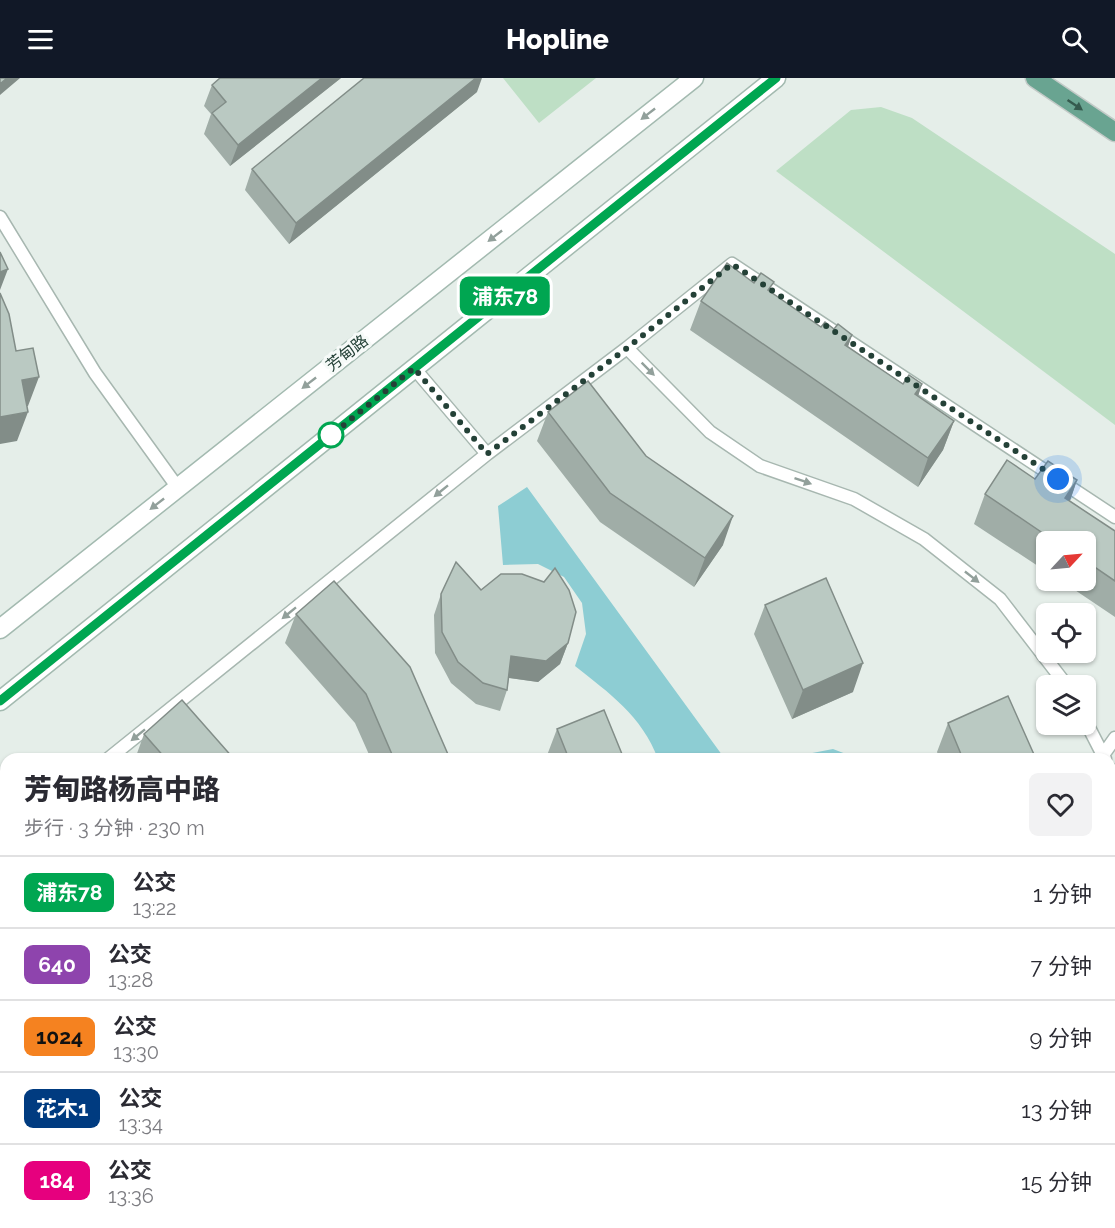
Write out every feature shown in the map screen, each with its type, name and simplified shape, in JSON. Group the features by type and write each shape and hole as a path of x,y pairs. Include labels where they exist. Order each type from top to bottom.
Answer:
{"main road":[{"name":"芳甸路","path":"0,629 694,78"},
{"path":"0,701 776,78"},
{"path":"1035,78 1115,132"}],"lane":[{"path":"0,217 95,373 178,488"},
{"path":"115,753 487,454 627,348 732,264 1115,517"},
{"path":"627,348 710,432 760,466 854,499 924,539 1000,599 1059,675"},
{"path":"414,368 487,454"},
{"path":"1093,735 1102,753"},
{"path":"1106,753 1115,738"}],"green space":[{"path":"503,78 596,78 539,123"},
{"path":"881,107 912,118 1115,254 1115,425 776,171 851,110"}],"water":[{"path":"527,487 721,753 655,753 643,730 623,706 575,666 586,634 582,603 564,577 538,564 503,565 498,506"},
{"path":"833,749 843,753 812,753"}],"building":[{"path":"220,78 322,78 238,145 212,113 226,102 212,85"},
{"path":"364,78 476,78 296,223 252,169"},
{"path":"0,252 8,269 0,272"},
{"path":"727,263 754,283 761,273 774,282 768,290 821,327 825,322 834,329 838,324 852,335 845,345 903,384 909,375 922,384 915,394 954,421 928,458 701,301"},
{"path":"0,293 9,314 16,351 33,348 39,377 22,380 28,412 0,417"},
{"path":"588,381 646,456 733,516 705,558 610,493 548,412"},
{"path":"1007,460 1035,479 1048,461 1077,480 1065,498 1115,531 1115,581 1096,568 1096,531 1040,531 985,494"},
{"path":"456,562 481,590 501,574 522,574 544,582 555,568 569,590 576,612 568,643 546,661 511,656 507,690 483,683 458,662 442,632 441,594"},
{"path":"826,578 863,663 803,690 765,605"},
{"path":"334,581 410,667 447,753 391,753 366,694 296,614"},
{"path":"1008,696 1033,753 960,753 948,723"},
{"path":"182,700 229,753 161,753 144,734"},
{"path":"604,710 622,753 567,753 557,729"}],"bus line":[{"name":"浦东78","path":"0,701 776,78"}],"route":[{"path":"331,435 329,437 414,368 487,454 627,348 732,264 1058,479"}]}
